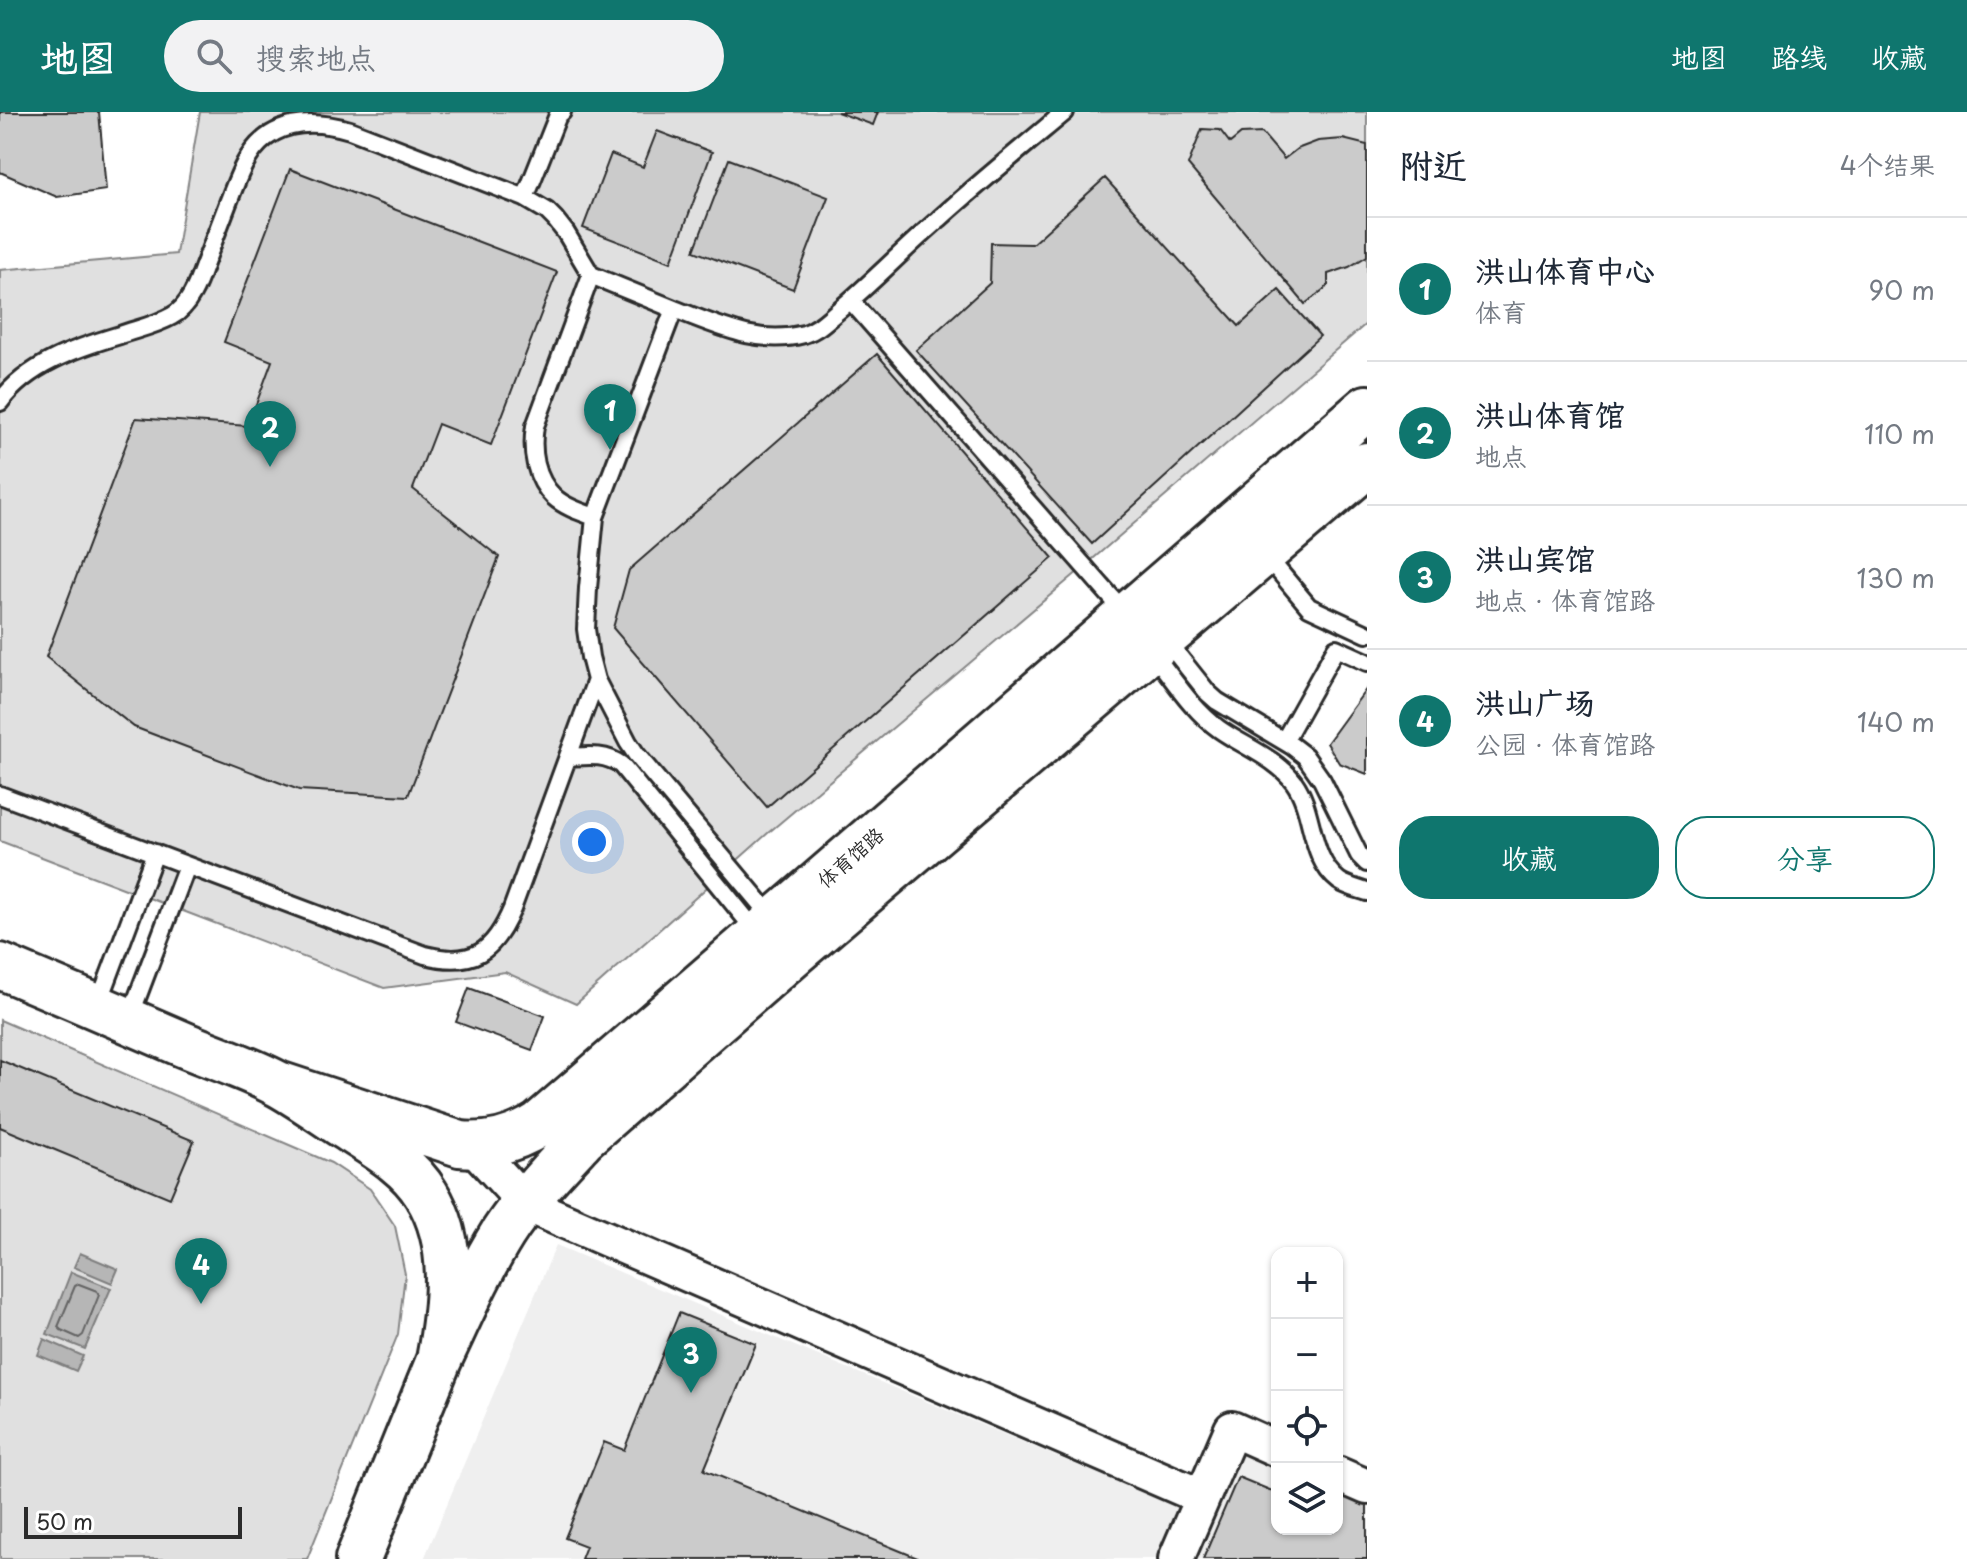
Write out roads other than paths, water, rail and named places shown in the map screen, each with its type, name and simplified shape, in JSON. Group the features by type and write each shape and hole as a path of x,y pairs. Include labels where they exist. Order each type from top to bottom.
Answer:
{"main road":[{"name":"体育馆路","path":"439,1360 504,1232 553,1171 594,1128 791,956 1148,634 1367,408"},
{"name":"体育馆路","path":"278,1084 443,1140 473,1146 515,1138 540,1124 768,928 1148,634 1263,553 1367,465"},
{"path":"0,966 278,1084 380,1149 402,1166 426,1193 442,1234 448,1277 445,1327 439,1360 358,1559"}],"street":[{"path":"473,1146 526,1204 1202,1497"},
{"path":"1176,1559 1232,1429 1271,1446"},
{"path":"1343,1477 1367,1487"}],"lane":[{"path":"350,130 357,112"},
{"path":"525,198 558,115 562,112"},
{"path":"0,402 24,376 77,348 148,326 172,316 183,307 199,279 248,158 266,138 303,123 350,130 525,198 555,219 591,275 744,335 776,337 818,328 938,219 1065,112"},
{"path":"591,275 535,426 533,447 540,477 554,497 595,517"},
{"path":"851,301 1148,634 1217,701 1305,756 1315,768 1359,855 1367,863"},
{"path":"674,309 595,517 586,629 590,657 596,680 628,742 768,928"},
{"path":"1263,553 1309,607 1367,634"},
{"path":"1148,634 1200,712 1217,728 1292,779 1301,793 1327,868 1340,882 1367,892"},
{"path":"1284,741 1336,648 1367,662"},
{"path":"0,795 425,955 441,959 464,958 480,953 500,935 596,680"},
{"path":"568,757 598,755 621,765 768,928"},
{"path":"113,1014 155,853"},
{"path":"113,1014 187,866"}],"water":[{"path":"80,1253 118,1269 112,1283 74,1267"},
{"path":"71,1272 111,1288 85,1349 47,1334"},
{"path":"44,1339 83,1356 76,1371 38,1355"}],"place":[{"name":"洪山体育中心","path":"610,450"},
{"name":"洪山体育馆","path":"270,467"},
{"name":"洪山广场","path":"201,1304"},
{"name":"洪山宾馆","path":"691,1393"}]}
